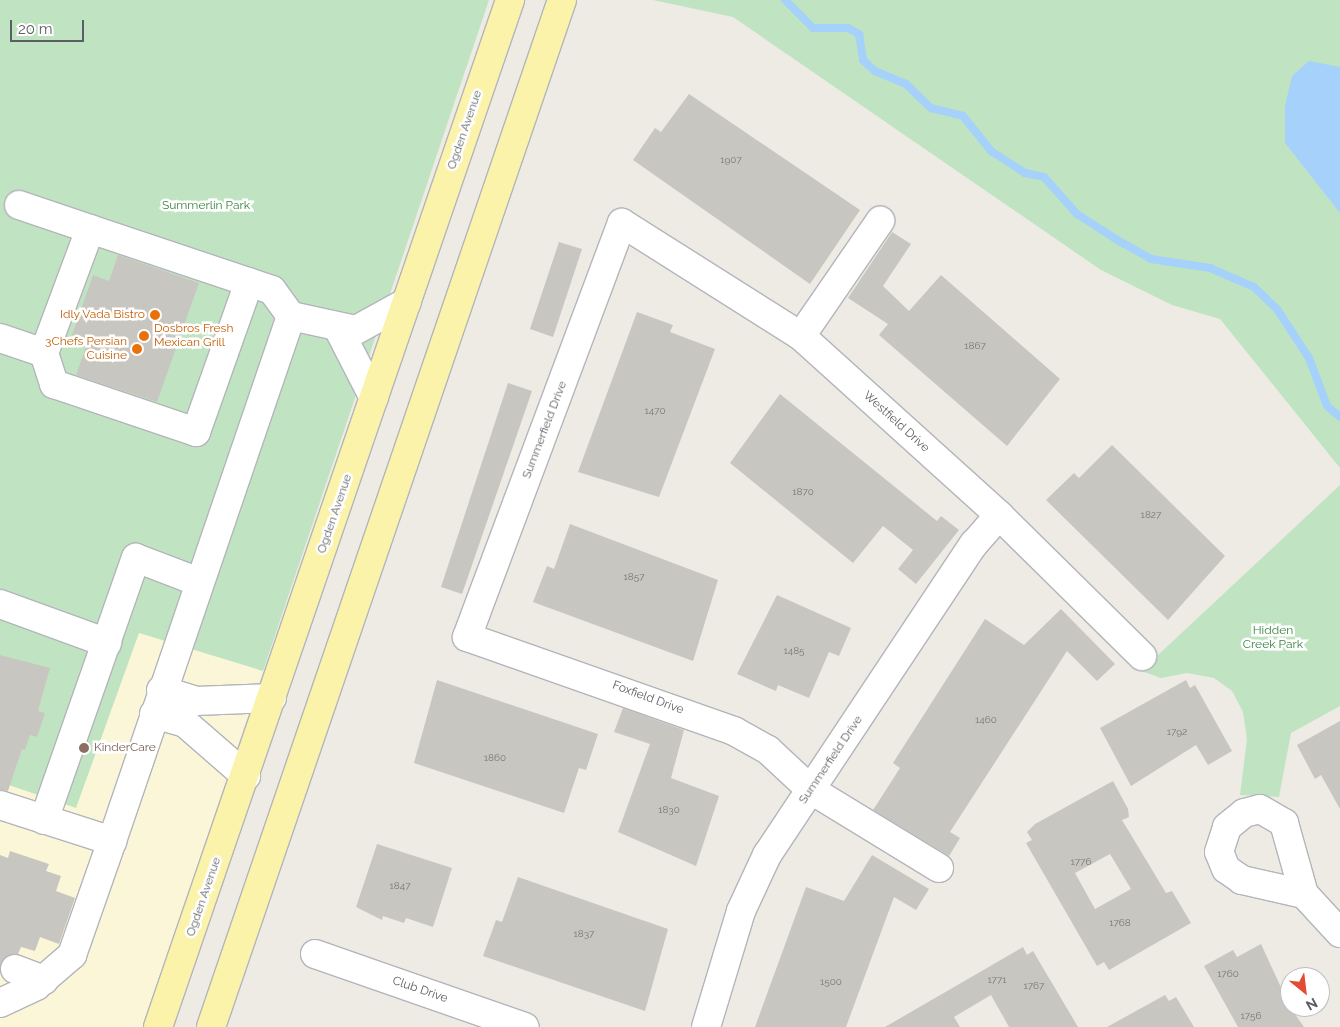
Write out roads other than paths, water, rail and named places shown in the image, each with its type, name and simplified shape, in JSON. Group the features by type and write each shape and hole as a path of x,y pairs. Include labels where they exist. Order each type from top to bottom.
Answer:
{"main road":[{"name":"Ogden Avenue","path":"158,1027 246,776 510,0"},
{"path":"211,1027 562,0"}],"street":[{"path":"19,205 272,290 292,316 339,330 371,324 407,302"},
{"path":"801,336 880,221"},
{"name":"Westfield Drive","path":"622,223 801,336 998,515 1142,656"},
{"name":"Summerfield Drive","path":"467,636 622,223"},
{"path":"90,229 44,353 54,384 196,432 249,282"},
{"path":"0,1003 44,980 72,955 292,316"},
{"path":"339,330 374,398"},
{"path":"0,338 44,353"},
{"name":"Summerfield Drive","path":"706,1027 741,911 766,855 978,539 998,515"},
{"path":"44,820 136,558 199,582"},
{"path":"0,604 107,642"},
{"name":"Foxfield Drive","path":"467,636 734,731 768,750 811,790 939,868"},
{"path":"158,702 272,698"},
{"path":"158,702 246,776"},
{"path":"0,805 112,841"},
{"path":"1304,894 1340,933"},
{"name":"Club Drive","path":"315,954 478,1019 525,1027"},
{"path":"15,969 44,980"}],"water":[{"path":"1309,61 1340,67 1340,213 1285,143 1285,106 1292,76"}],"waterway":[{"path":"785,0 813,28 848,28 859,34 863,60 875,71 906,84 931,108 963,116 991,151 1025,173 1044,177 1077,214 1119,241 1151,259 1210,268 1254,287 1277,309 1309,358 1327,406 1340,417"}],"place":[{"name":"Idly Vada Bistro","path":"155,315"},
{"name":"Dosbros Fresh Mexican Grill","path":"144,336"},
{"name":"3Chefs Persian Cuisine","path":"137,349"},
{"name":"KinderCare","path":"84,748"}],"park label":[{"name":"Summerlin Park","path":"206,206"},
{"name":"Hidden Creek Park","path":"1273,638"}]}
